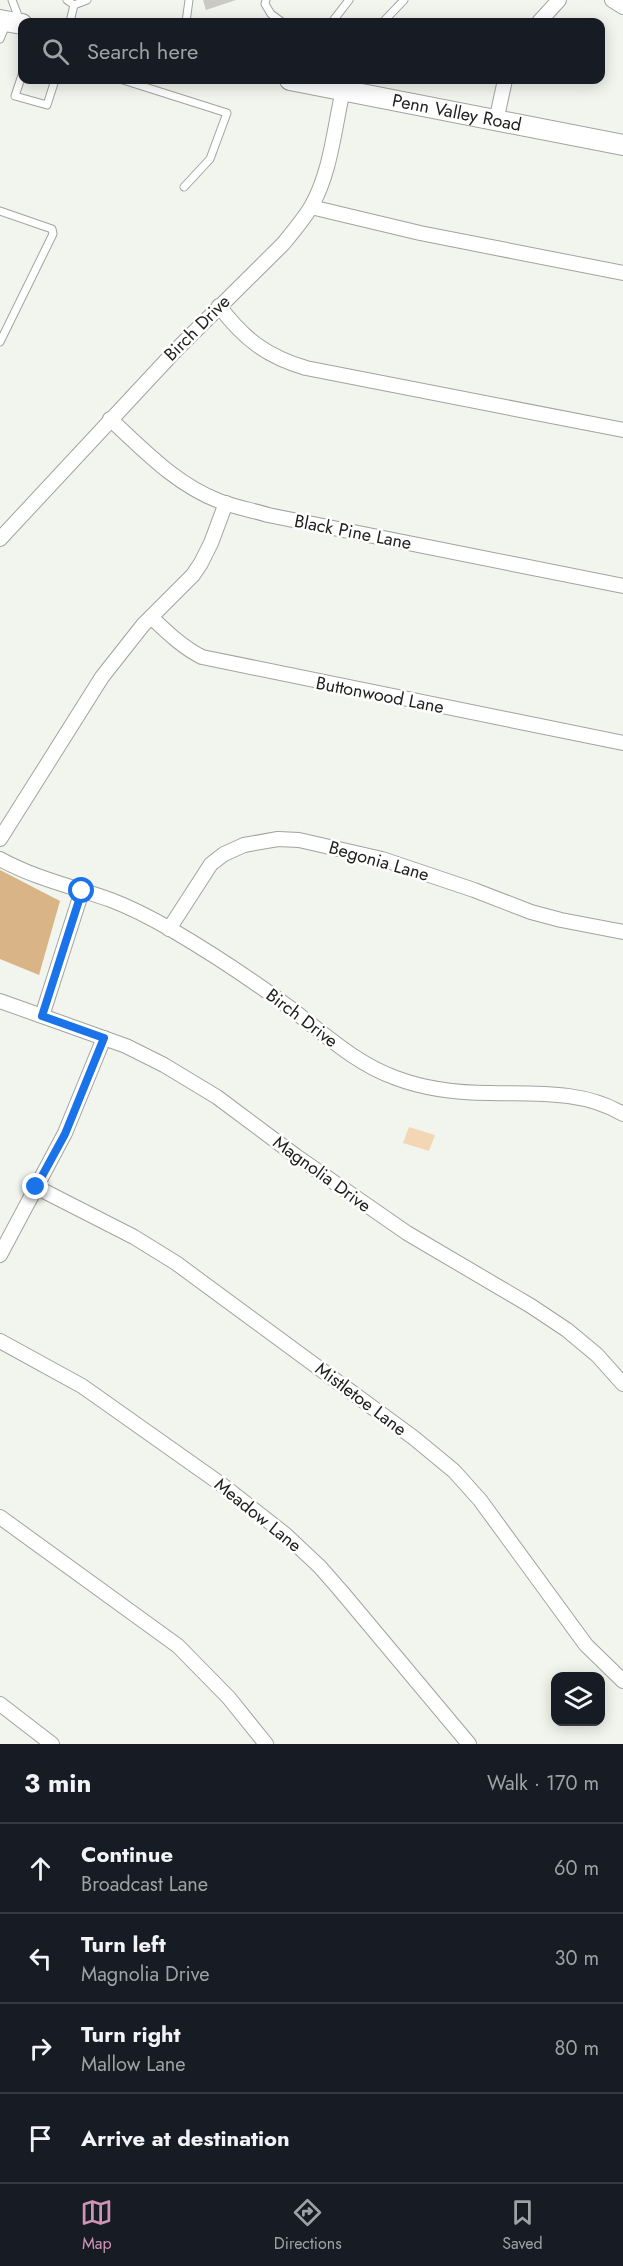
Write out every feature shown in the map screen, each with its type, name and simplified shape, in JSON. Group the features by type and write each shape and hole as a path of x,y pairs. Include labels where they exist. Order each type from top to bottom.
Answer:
{"street":[{"path":"543,18 559,0"},
{"path":"612,0 623,7"},
{"path":"496,121 504,84"},
{"name":"Penn Valley Road","path":"345,85 496,121 623,145"},
{"name":"Birch Drive","path":"0,538 110,419 219,306 283,244 311,207 319,190 328,163 345,85"},
{"path":"311,207 420,233 623,273"},
{"path":"219,306 248,339 264,351 289,363 623,430"},
{"name":"Black Pine Lane","path":"110,419 169,473 188,486 226,503 268,515 623,586"},
{"path":"0,839 102,677 122,650 193,575 212,543 226,503"},
{"name":"Buttonwood Lane","path":"152,617 176,640 202,657 623,743"},
{"name":"Begonia Lane","path":"170,929 211,864 224,854 244,845 278,839 299,840 382,859 531,912 623,932"},
{"name":"Birch Drive","path":"0,859 21,869 134,910 170,929 248,979 341,1047 392,1077 426,1087 453,1091 551,1094 583,1099 623,1114"},
{"path":"42,1016 82,891"},
{"name":"Magnolia Drive","path":"0,1001 104,1038 164,1065 217,1097 296,1156 397,1226 558,1324 597,1355 623,1384"},
{"path":"0,1255 65,1134 104,1038"},
{"name":"Mistletoe Lane","path":"36,1187 134,1237 176,1263 394,1423 454,1471 480,1500 586,1645 623,1682"},
{"name":"Meadow Lane","path":"0,1341 82,1386 225,1487 286,1535 320,1567 341,1591 468,1744"},
{"path":"0,1517 178,1646 229,1698 267,1744"},
{"path":"0,1704 52,1744"}],"lane":[{"path":"10,26 12,0"},
{"path":"67,0 74,5"},
{"path":"74,5 87,0"},
{"path":"187,18 189,0"},
{"path":"266,0 265,4 276,18"},
{"path":"335,18 349,0"},
{"path":"387,18 404,0"},
{"path":"71,18 74,5"},
{"path":"19,84 15,96 47,105 54,84"},
{"path":"136,84 227,113 210,159 184,187"},
{"path":"0,211 52,229 53,234 0,342"}],"shaded area":[{"path":"0,870 60,901 39,975 0,959"},
{"path":"409,1127 435,1135 429,1151 403,1143"}],"building":[{"path":"203,0 236,0 206,10"}],"route":[{"path":"36,1187 65,1134 104,1038 42,1016 82,891"}]}
